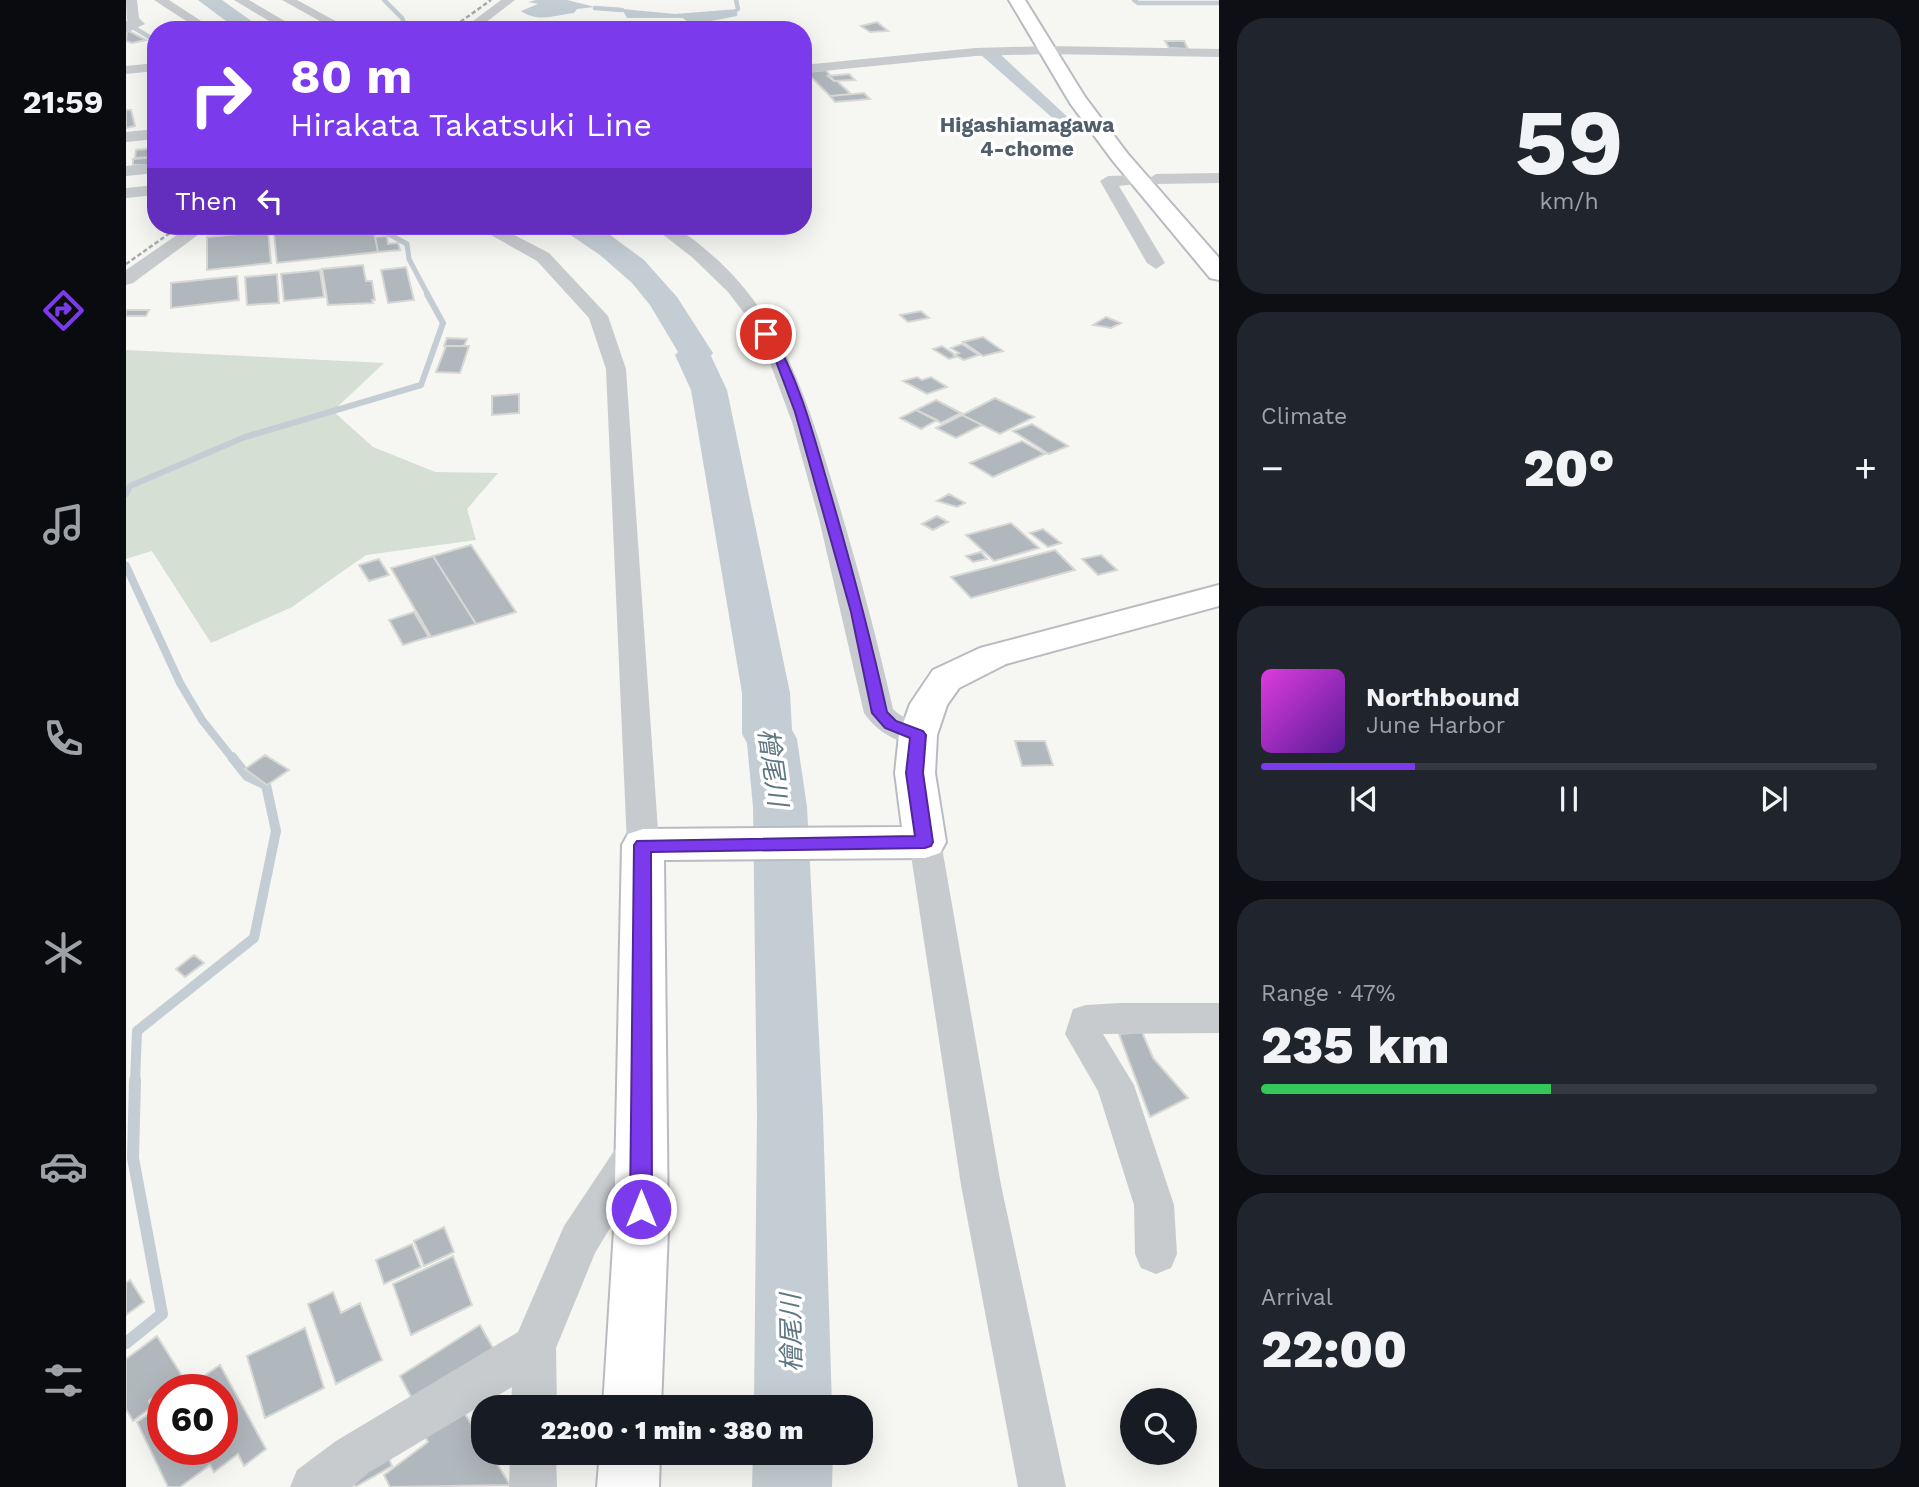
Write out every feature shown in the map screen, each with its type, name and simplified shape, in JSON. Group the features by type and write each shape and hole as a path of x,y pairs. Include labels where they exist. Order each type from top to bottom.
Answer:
{"main road":[{"path":"1017,0 1077,99 1147,180 1219,273"},
{"path":"1038,0 1085,72"},
{"path":"1121,126 1147,180"},
{"path":"633,1395 641,1230 643,845 925,842 915,773 918,735 929,704 946,679 993,656 1219,595"},
{"path":"628,1487 629,1465"}],"street":[{"path":"131,0 133,20 139,24 131,31"},
{"path":"160,0 194,21"},
{"path":"240,0 278,21"},
{"path":"288,0 329,21"},
{"path":"480,21 509,0"},
{"path":"812,68 936,55 1048,50 1219,53"},
{"path":"126,70 147,67"},
{"path":"127,141 147,136"},
{"path":"126,170 147,169"},
{"path":"1156,263 1108,181 1219,178"},
{"path":"126,193 147,191"},
{"path":"126,279 188,235"},
{"path":"501,235 543,257 598,316 616,369 643,845"},
{"path":"674,235 719,270 753,311 779,356 801,412 858,612 880,713 891,724 918,735"},
{"path":"925,842 981,1185 1042,1487"},
{"path":"1156,1254 1154,1205 1115,1084 1083,1034 1086,1020 1115,1016 1194,1021 1219,1017"},
{"path":"534,1395 534,1348 579,1240 642,1143"},
{"path":"314,1487 352,1457 534,1348"},
{"path":"533,1465 533,1487"}],"shaded area":[{"path":"567,0 595,7 547,17 534,17 521,11 538,4 528,2"},
{"path":"622,9 675,14 738,9 737,16 711,21 627,18"},
{"path":"980,54 1000,54 1074,123 1055,120"},
{"path":"126,350 384,363 333,411 373,447 435,472 498,473 467,509 476,540 366,555 292,607 211,643 152,551 126,559"}],"building":[{"path":"877,22 888,31 870,32 861,26"},
{"path":"127,30 146,40 132,43 126,41"},
{"path":"1165,41 1184,41 1188,49 1169,48"},
{"path":"826,70 834,81 851,94 830,96 812,78 812,71"},
{"path":"849,74 855,80 834,81 828,76"},
{"path":"864,93 870,99 835,102 830,96"},
{"path":"126,110 131,110 135,126 126,128"},
{"path":"147,149 147,157 135,158 136,150"},
{"path":"147,158 147,165 133,165 133,159"},
{"path":"268,235 271,263 207,270 207,237"},
{"path":"274,235 375,235 378,252 277,263"},
{"path":"387,236 388,244 398,243 400,250 378,252 375,237"},
{"path":"363,265 366,281 372,281 375,300 372,300 373,303 328,305 322,269"},
{"path":"406,267 414,300 388,303 381,270"},
{"path":"320,270 324,297 284,301 281,274"},
{"path":"277,274 279,303 247,305 245,277"},
{"path":"237,276 239,300 171,308 171,283"},
{"path":"126,310 149,310 146,316 126,316"},
{"path":"921,311 929,318 908,322 900,315"},
{"path":"1106,317 1121,323 1111,328 1093,325"},
{"path":"983,337 1003,351 983,356 963,342"},
{"path":"447,338 467,339 464,346 444,346"},
{"path":"962,344 979,355 964,360 954,355 959,353 951,348"},
{"path":"446,346 469,346 460,373 436,372"},
{"path":"942,346 956,357 949,359 933,349"},
{"path":"917,377 922,380 931,377 947,387 927,394 903,381"},
{"path":"519,394 519,413 492,415 492,396"},
{"path":"995,398 1034,417 1000,434 962,415"},
{"path":"936,400 961,413 941,423 916,410"},
{"path":"916,410 937,420 921,429 900,418"},
{"path":"962,415 982,425 956,438 936,428"},
{"path":"1032,424 1068,446 1049,454 1013,431"},
{"path":"1022,441 1045,454 993,477 970,463"},
{"path":"949,494 965,503 957,507 937,501"},
{"path":"937,516 948,522 933,530 922,524"},
{"path":"1011,523 1039,548 994,561 966,535"},
{"path":"1043,529 1061,543 1048,547 1030,533"},
{"path":"471,545 516,612 476,624 433,556"},
{"path":"1055,550 1075,570 971,598 951,577"},
{"path":"981,552 987,559 973,562 966,556"},
{"path":"1101,555 1117,570 1098,575 1082,559"},
{"path":"433,556 476,624 431,637 391,568"},
{"path":"379,559 389,575 369,581 359,565"},
{"path":"414,612 429,637 403,645 389,620"},
{"path":"1015,741 1045,741 1053,765 1022,766"},
{"path":"265,755 289,770 267,785 245,769"},
{"path":"194,955 204,963 185,977 176,969"},
{"path":"1142,1032 1153,1058 1188,1098 1150,1117 1119,1034"},
{"path":"444,1227 454,1252 424,1266 414,1241"},
{"path":"412,1244 421,1267 384,1284 376,1260"},
{"path":"453,1256 472,1305 411,1335 393,1284"},
{"path":"130,1280 144,1302 126,1315 126,1283"},
{"path":"333,1292 341,1313 360,1303 382,1360 336,1384 308,1304"},
{"path":"480,1325 498,1357 418,1410 400,1376"},
{"path":"305,1328 324,1388 265,1418 247,1356"},
{"path":"157,1336 181,1374 147,1374 147,1411 133,1421 126,1409 126,1359"},
{"path":"220,1365 225,1374 207,1374"},
{"path":"238,1398 266,1449 244,1466 238,1454"},
{"path":"459,1405 471,1424 471,1465 498,1465 510,1485 390,1487 384,1475 428,1442 423,1432"},
{"path":"147,1415 147,1443 137,1422"},
{"path":"383,1444 392,1466 355,1487 346,1465"},
{"path":"158,1465 210,1465 180,1487 168,1487"},
{"path":"210,1465 223,1465 214,1472"}],"waterway":[{"name":"檜尾川","path":"208,0 240,21"},
{"path":"384,0 403,21"},
{"path":"736,0 738,9"},
{"path":"1134,0 1138,3 1219,3"},
{"path":"595,8 622,10"},
{"path":"126,23 147,36"},
{"path":"390,235 407,244 409,259 428,295"},
{"name":"檜尾川","path":"590,235 611,249 653,286 696,353 693,355 709,390 766,693 767,734 772,739 780,807 790,1116 793,1395"},
{"path":"126,494 130,486 245,437 421,385 443,323 427,294"},
{"path":"126,566 180,683 202,720 233,759"},
{"path":"135,1082 137,1031 254,938 276,831 266,785 247,776 232,757"},
{"path":"126,1343 162,1314 133,1158 135,1080"},
{"name":"檜尾川","path":"792,1487 793,1465"}],"railway":[{"path":"462,21 491,0"},
{"path":"126,264 167,235"}],"district":[{"name":"Higashiamagawa 4-chome","path":"1027,137"}],"route":[{"path":"641,1209 643,845 925,842 915,773 918,735 891,724 880,713 858,612 801,412 779,356 766,334"}]}
